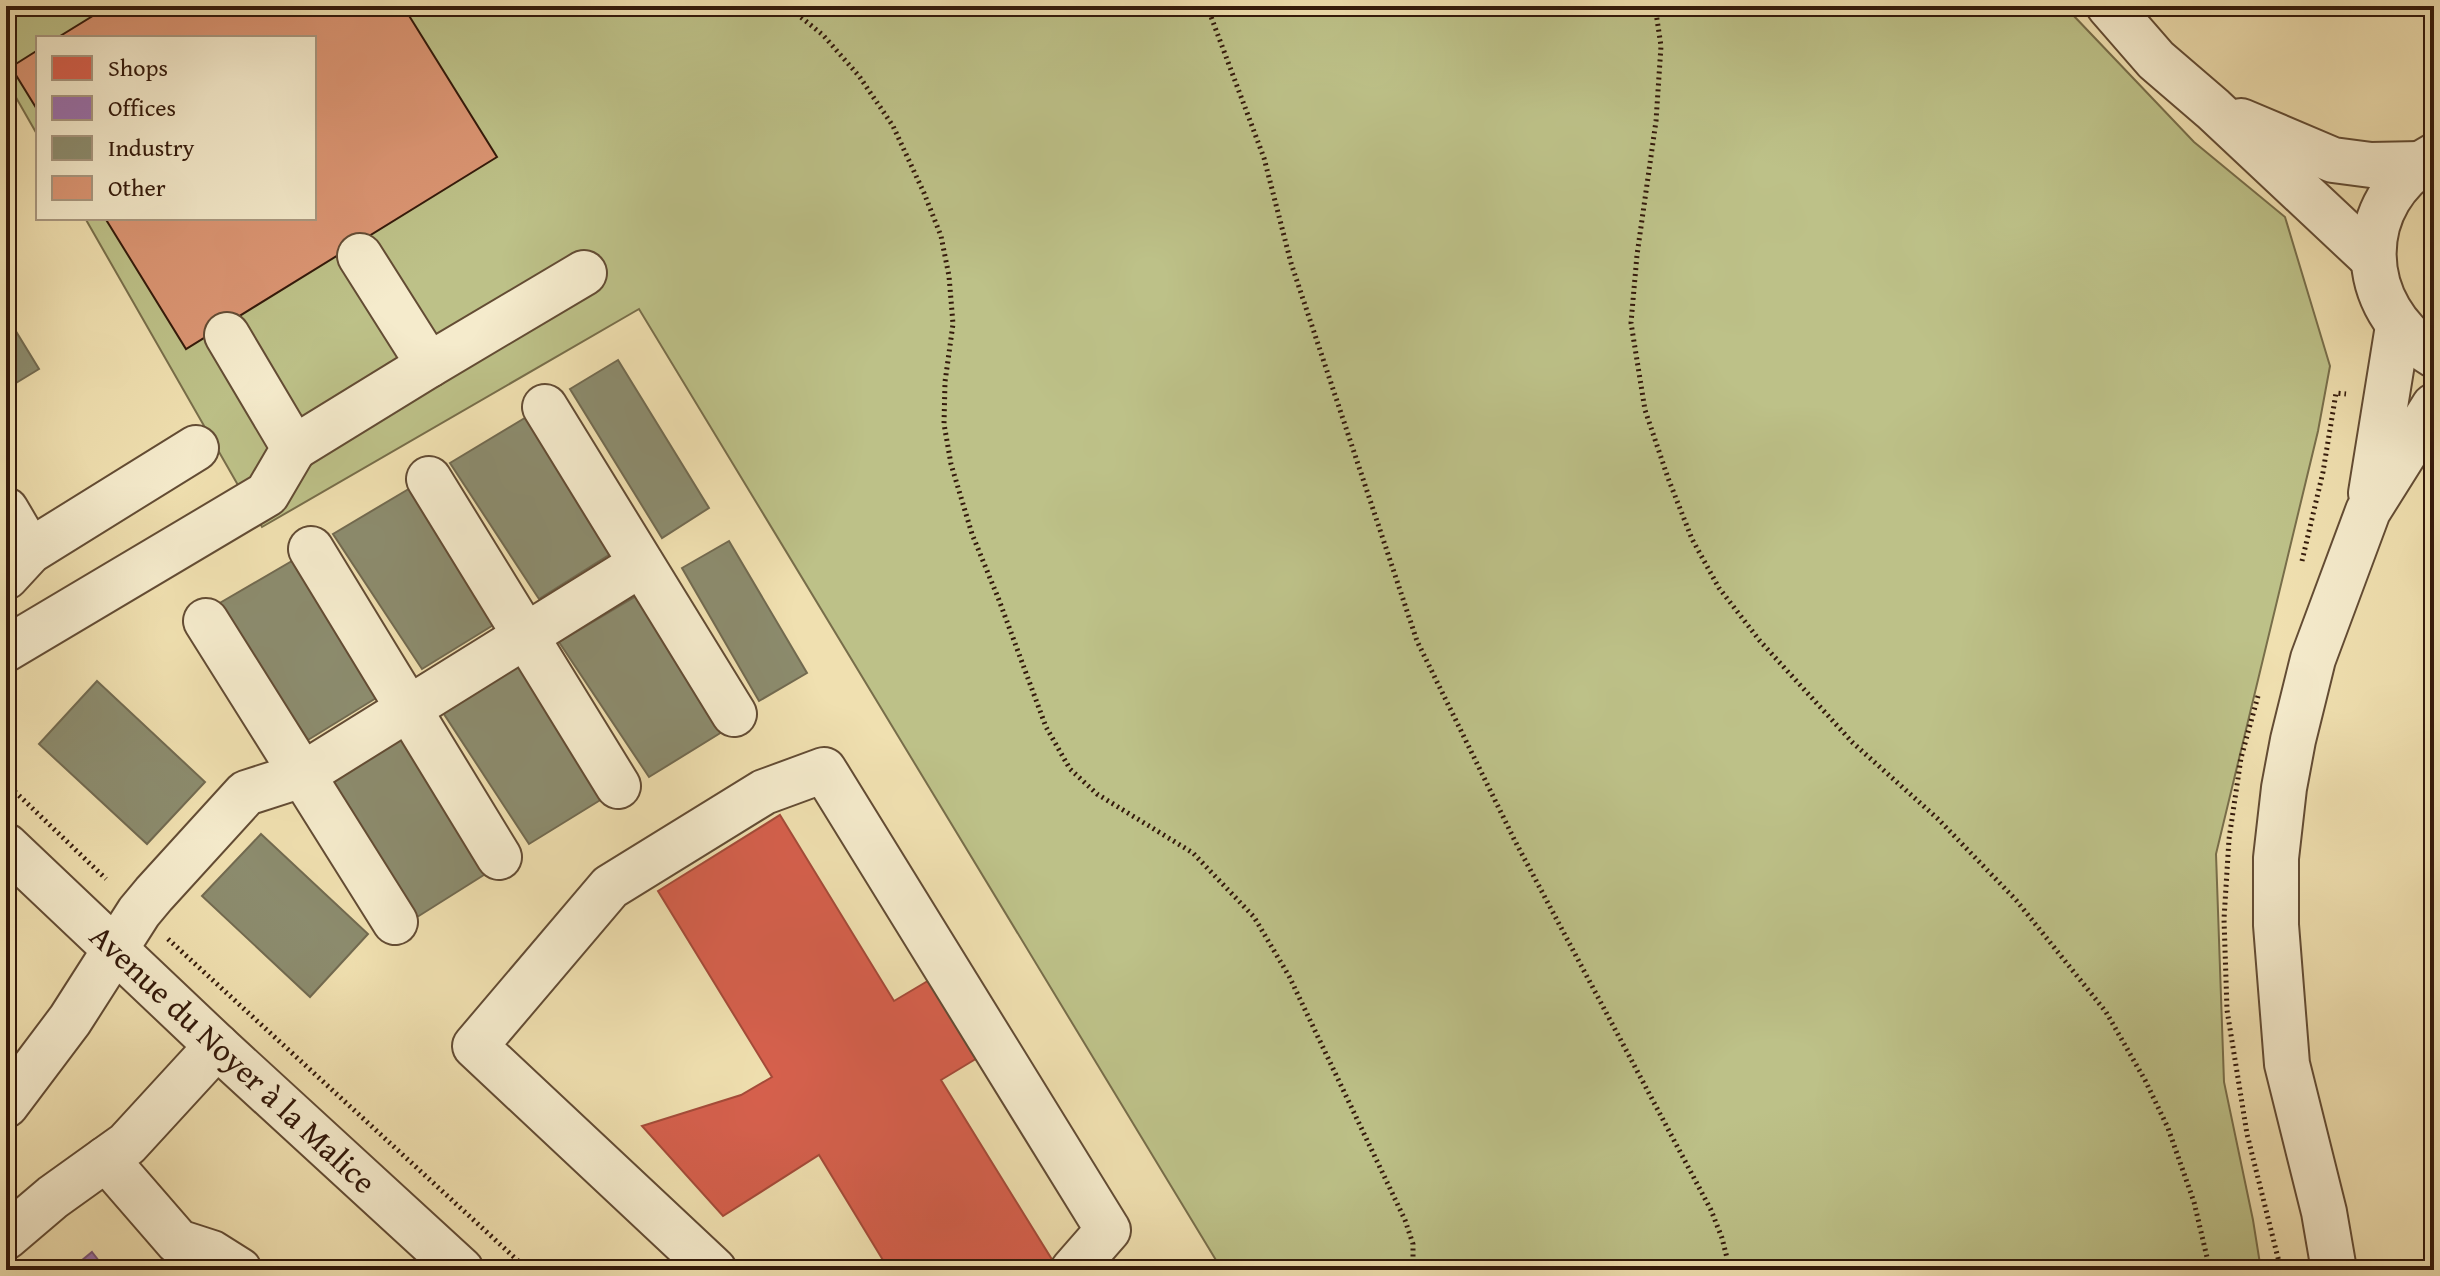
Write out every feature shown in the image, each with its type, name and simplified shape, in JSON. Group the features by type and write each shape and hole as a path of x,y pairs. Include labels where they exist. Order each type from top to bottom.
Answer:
{"street":[{"path":"2109,6 2156,60 2213,109 2373,259"},
{"path":"2213,109 2333,160 2371,165 2427,160"},
{"path":"2427,160 2394,190 2378,222 2373,259 2380,294 2398,326 2434,355"},
{"path":"360,256 429,365"},
{"path":"6,649 267,494 294,448 584,273"},
{"path":"2334,1270 2324,1212 2287,1064 2276,925 2276,858 2284,788 2310,673 2368,511 2398,326"},
{"path":"227,335 294,448"},
{"path":"2368,511 2434,406"},
{"path":"545,407 734,714"},
{"path":"6,510 18,564 196,448"},
{"path":"429,479 618,786"},
{"path":"311,549 499,857"},
{"path":"6,1105 70,1020 139,912 246,793 302,775 641,564"},
{"path":"206,621 395,922"},
{"path":"714,1270 475,1046 610,887 764,792 824,770 1108,1230 1073,1270"},
{"name":"Avenue du Noyer à la Malice","path":"6,846 217,1046 461,1270"},
{"path":"6,1237 53,1197 127,1144 217,1046"},
{"path":"106,1159 178,1242 212,1253 239,1270"}],"path":[{"path":"787,6 823,35 859,76 893,126 941,236 949,276 953,324 945,382 944,424 951,464 972,534 1046,727 1070,769 1097,794 1193,853 1254,917 1289,976 1405,1220 1413,1244 1413,1270"},
{"path":"1207,6 1264,158 1291,263 1417,641 1515,841 1711,1210 1722,1238 1728,1269"},
{"path":"1655,6 1661,46 1656,121 1631,323 1645,410 1692,539 1719,588 1760,641 1853,743 1938,819 2016,900 2106,1012 2168,1128 2194,1202 2210,1270"},
{"path":"6,783 139,912 528,1270"}],"green space":[{"path":"6,6 2067,6 2194,142 2285,217 2330,366 2318,431 2216,854 2224,1082 2261,1270 1222,1270 639,309 262,527 86,220 316,220 316,36 36,36 36,132 6,80"}],"building: Shops":[{"path":"780,815 894,1001 931,979 979,1057 941,1080 1056,1266 1049,1270 889,1270 819,1155 723,1216 642,1126 741,1095 772,1077 658,891"}],"building: Offices":[{"path":"92,1252 106,1270 70,1270"}],"building: Industry":[{"path":"6,315 39,369 6,389"},
{"path":"618,360 709,508 662,538 570,389"},
{"path":"528,416 612,553 539,599 450,463"},
{"path":"412,487 495,624 422,669 333,534"},
{"path":"729,541 807,673 759,701 682,568"},
{"path":"297,558 381,695 308,740 218,604"},
{"path":"638,595 722,732 649,777 559,642"},
{"path":"518,662 602,799 529,844 440,708"},
{"path":"97,681 205,782 147,844 39,744"},
{"path":"403,736 487,873 414,919 324,782"},
{"path":"261,834 368,934 310,997 202,896"}],"building: Other":[{"path":"109,6 403,6 497,157 186,349 106,220 316,220 316,36 60,36"},
{"path":"36,51 36,108 11,67"}]}
